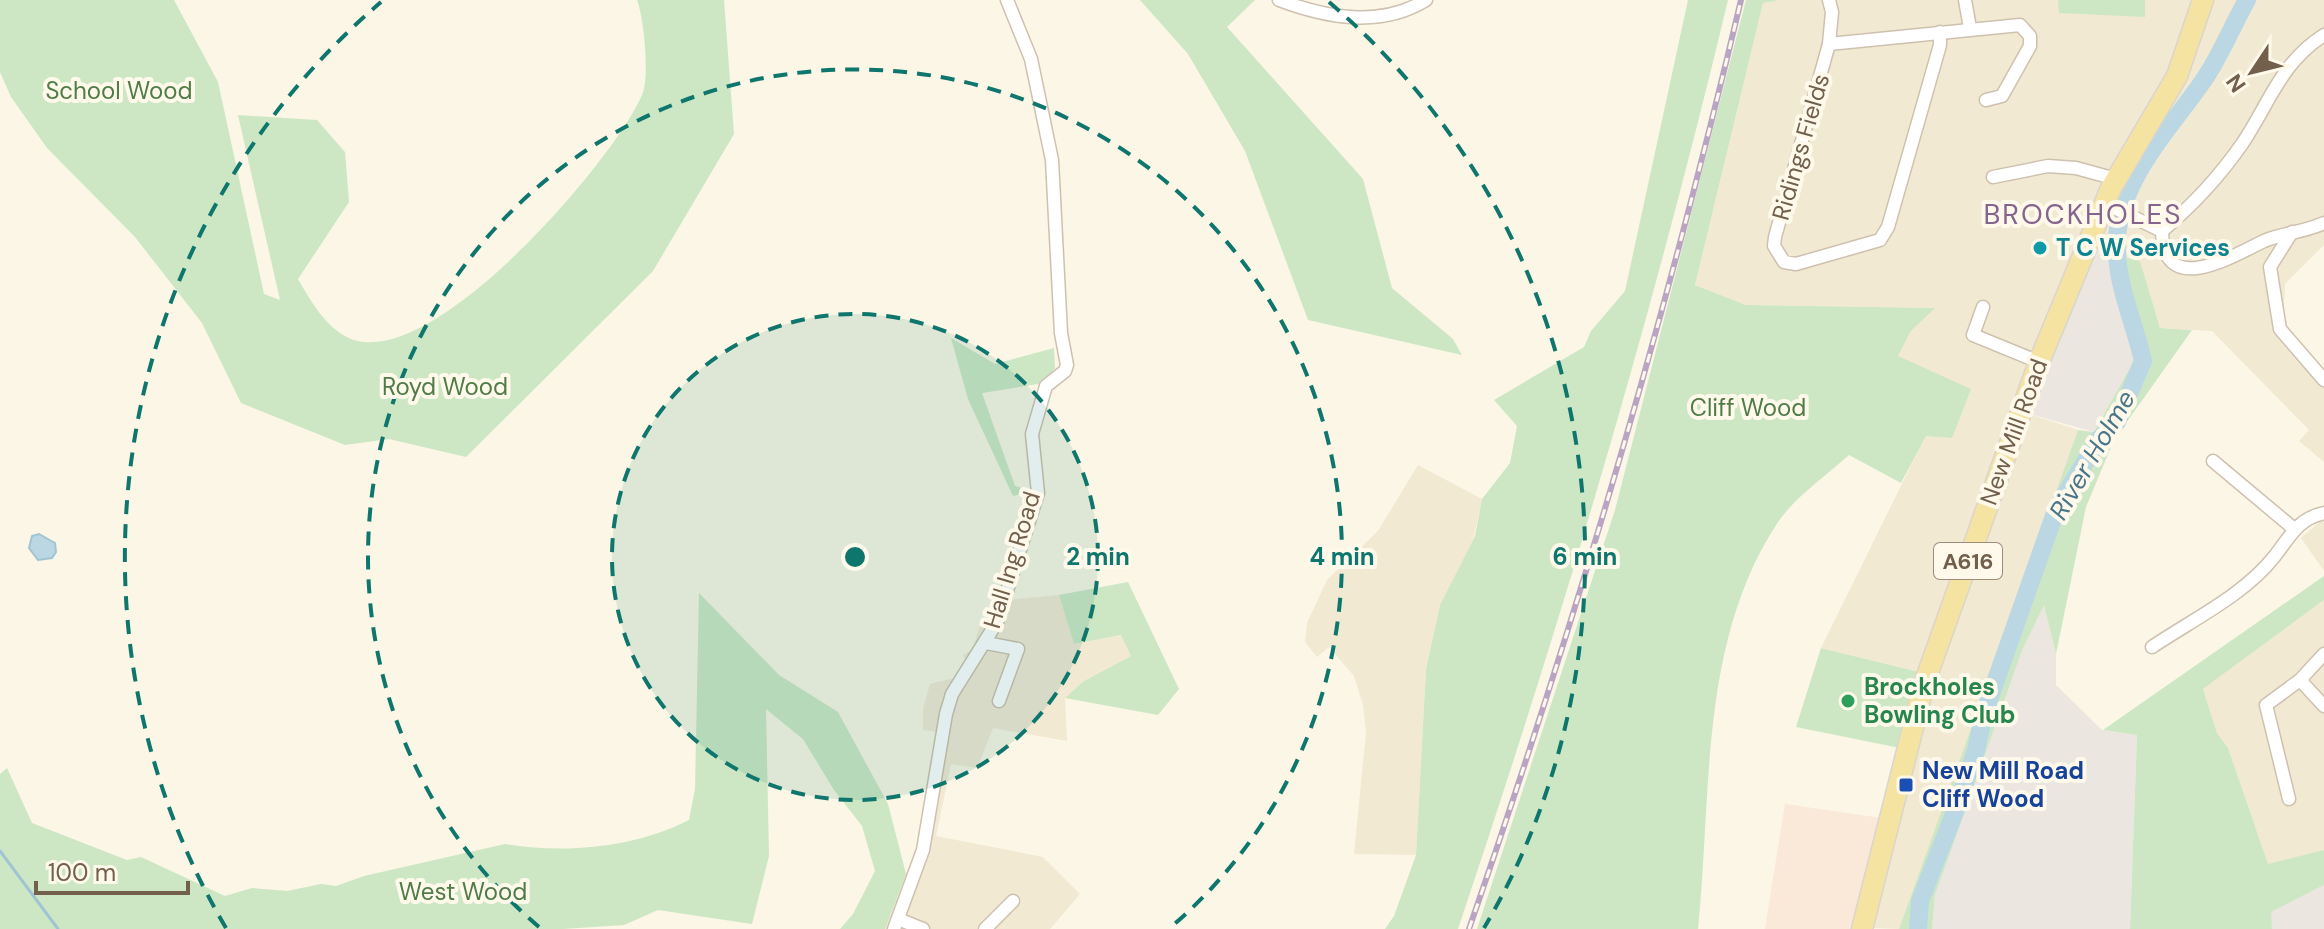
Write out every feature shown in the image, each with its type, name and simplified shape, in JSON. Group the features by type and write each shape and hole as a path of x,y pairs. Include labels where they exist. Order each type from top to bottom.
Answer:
{"main road":[{"name":"New Mill Road","path":"1862,929 1924,684 2039,362 2108,206 2116,179 2177,76 2203,0"}],"street":[{"name":"Hall Ing Road","path":"896,924 923,850 952,694 997,622 1038,493 1032,434 1046,386 1065,371 1067,365 1061,333 1052,160 1031,59 1007,0"},
{"path":"1279,0 1300,8 1362,19 1395,15 1426,0"},
{"name":"Ridings Fields","path":"1829,0 1832,12 1829,44 1775,237 1774,246 1784,262 1796,264 1880,240 1888,227 1919,124 1940,45 1940,32"},
{"path":"1965,0 1970,28"},
{"path":"1829,44 2020,25 2030,36 2030,46 2008,89 2002,96 1986,100"},
{"path":"2162,231 2219,176 2285,70 2308,45 2324,35"},
{"path":"1993,177 2048,166 2076,168 2116,179"},
{"path":"2108,206 2162,231"},
{"path":"2162,231 2167,255 2176,262 2203,270 2292,232 2324,223"},
{"path":"2292,232 2270,267 2280,329 2324,380"},
{"path":"1983,307 1973,335 2039,362"},
{"path":"2213,461 2293,528"},
{"path":"2152,647 2237,590 2273,559 2293,528 2311,516 2324,513"},
{"path":"986,643 1018,649 999,701"},
{"path":"2289,799 2266,705 2300,680 2324,654"},
{"path":"2300,680 2324,706"},
{"path":"985,929 1013,901"},
{"path":"896,924 923,929"}],"shaded area":[{"path":"1780,0 2324,0 2324,245 2285,284 2283,331 2324,380 2324,462 2299,441 2309,430 2212,331 2160,328 2139,261 2101,250 2080,238 2027,413 2078,430 1899,929 1871,928 1919,672 1821,648 1926,435 1952,438 1898,356 1911,331 1934,308 1746,305 1695,285 1763,3"},
{"path":"2093,246 2120,256 2136,357 2094,432 2027,413"},
{"path":"1418,465 1482,499 1473,540 1440,605 1426,668 1416,855 1354,854 1366,732 1363,705 1354,676 1329,647 1317,657 1305,642 1307,623 1327,580 1378,531"},
{"path":"2324,518 2324,571 2301,538"},
{"path":"1059,595 1074,644 1122,635 1131,656 1084,681 1065,698 1067,741 993,728 977,768 951,764 936,836 1043,857 1080,894 1050,929 885,929 927,820 938,732 923,730 923,709 930,684 954,678 966,660 963,655 972,650 985,612 993,611 998,601"},
{"path":"2324,600 2324,850 2268,865 2228,748 2217,733 2203,689"},
{"path":"2044,603 2056,654 2056,685 2102,730 2137,735 2130,929 1932,929 1935,895 1949,854 2023,648"},
{"path":"1785,804 1881,818 1854,929 1765,929"},
{"path":"2324,885 2324,929 2272,929 2270,912"}],"green space":[{"path":"0,0 174,0 218,82 264,294 280,300 238,115 317,120 345,152 349,202 298,279 326,320 349,338 384,341 425,325 470,295 515,256 558,211 624,126 642,95 646,76 645,48 637,0 724,0 734,134 653,271 466,457 389,439 345,445 241,403 202,323 135,237 47,148 11,97 0,72"},
{"path":"1140,0 1255,0 1227,27 1363,179 1392,288 1453,339 1462,355 1308,320 1245,151 1188,54"},
{"path":"1688,0 1728,0 1669,235 1604,468 1496,814 1458,929 1385,929 1394,916 1416,855 1426,669 1440,605 1475,536 1482,499 1510,463 1517,426 1494,400 1584,347 1591,331 1625,291"},
{"name":"Cliff Wood","path":"1746,0 1780,0 1763,3 1695,285 1746,305 1935,308 1911,331 1898,356 1971,389 1952,438 1926,436 1901,483 1849,455 1785,513 1752,568 1734,617 1714,719 1698,929 1477,929 1615,510"},
{"path":"2058,0 2145,0 2145,17 2059,13"},
{"path":"2120,256 2140,261 2160,328 2192,330 2114,440 2086,507 2056,654 2044,605 2023,648 1935,895 1932,929 1899,929 2078,430 2094,432 2136,357"},
{"path":"951,338 995,364 1054,348 1055,368 1044,383 982,393 1015,486 1033,491 1013,496 968,399"},
{"path":"2324,576 2324,600 2203,689 2217,733 2228,748 2268,864 2324,850 2324,885 2271,912 2272,929 2130,929 2137,735 2103,730"},
{"path":"1128,582 1179,689 1158,715 1065,698 1084,681 1131,656 1121,635 1074,644 1059,595"},
{"name":"West Wood","path":"699,593 779,675 838,712 888,804 906,874 885,929 840,929 853,914 875,871 862,826 834,790 803,739 766,709 769,856 752,924 658,910 624,925 563,929 0,929 0,774 7,768 32,823 127,860 141,857 225,896 252,888 287,891 321,884 336,886 364,876 505,844 575,848 622,843 689,820 695,789"},
{"path":"1821,648 1919,672 1900,748 1796,727"}],"water":[{"path":"39,534 55,543 56,552 52,558 38,560 29,548 32,536"}],"waterway":[{"name":"River Holme","path":"1918,929 1920,901 1956,809 1976,750 1984,714 2056,510 2099,439 2117,422 2143,361 2118,268 2118,229 2123,205 2145,161 2209,72 2247,0"},
{"path":"0,851 58,929"}],"railway":[{"path":"1469,929 1546,699 1617,468 1682,235 1741,0"}],"place":[{"name":"T C W Services","path":"2040,248"},
{"name":"Brockholes Bowling Club","path":"1848,701"},
{"name":"New Mill Road Cliff Wood","path":"1906,785"}],"district":[{"name":"BROCKHOLES","path":"2083,214"}],"park label":[{"name":"School Wood","path":"119,91"},
{"name":"Royd Wood","path":"445,387"}]}
